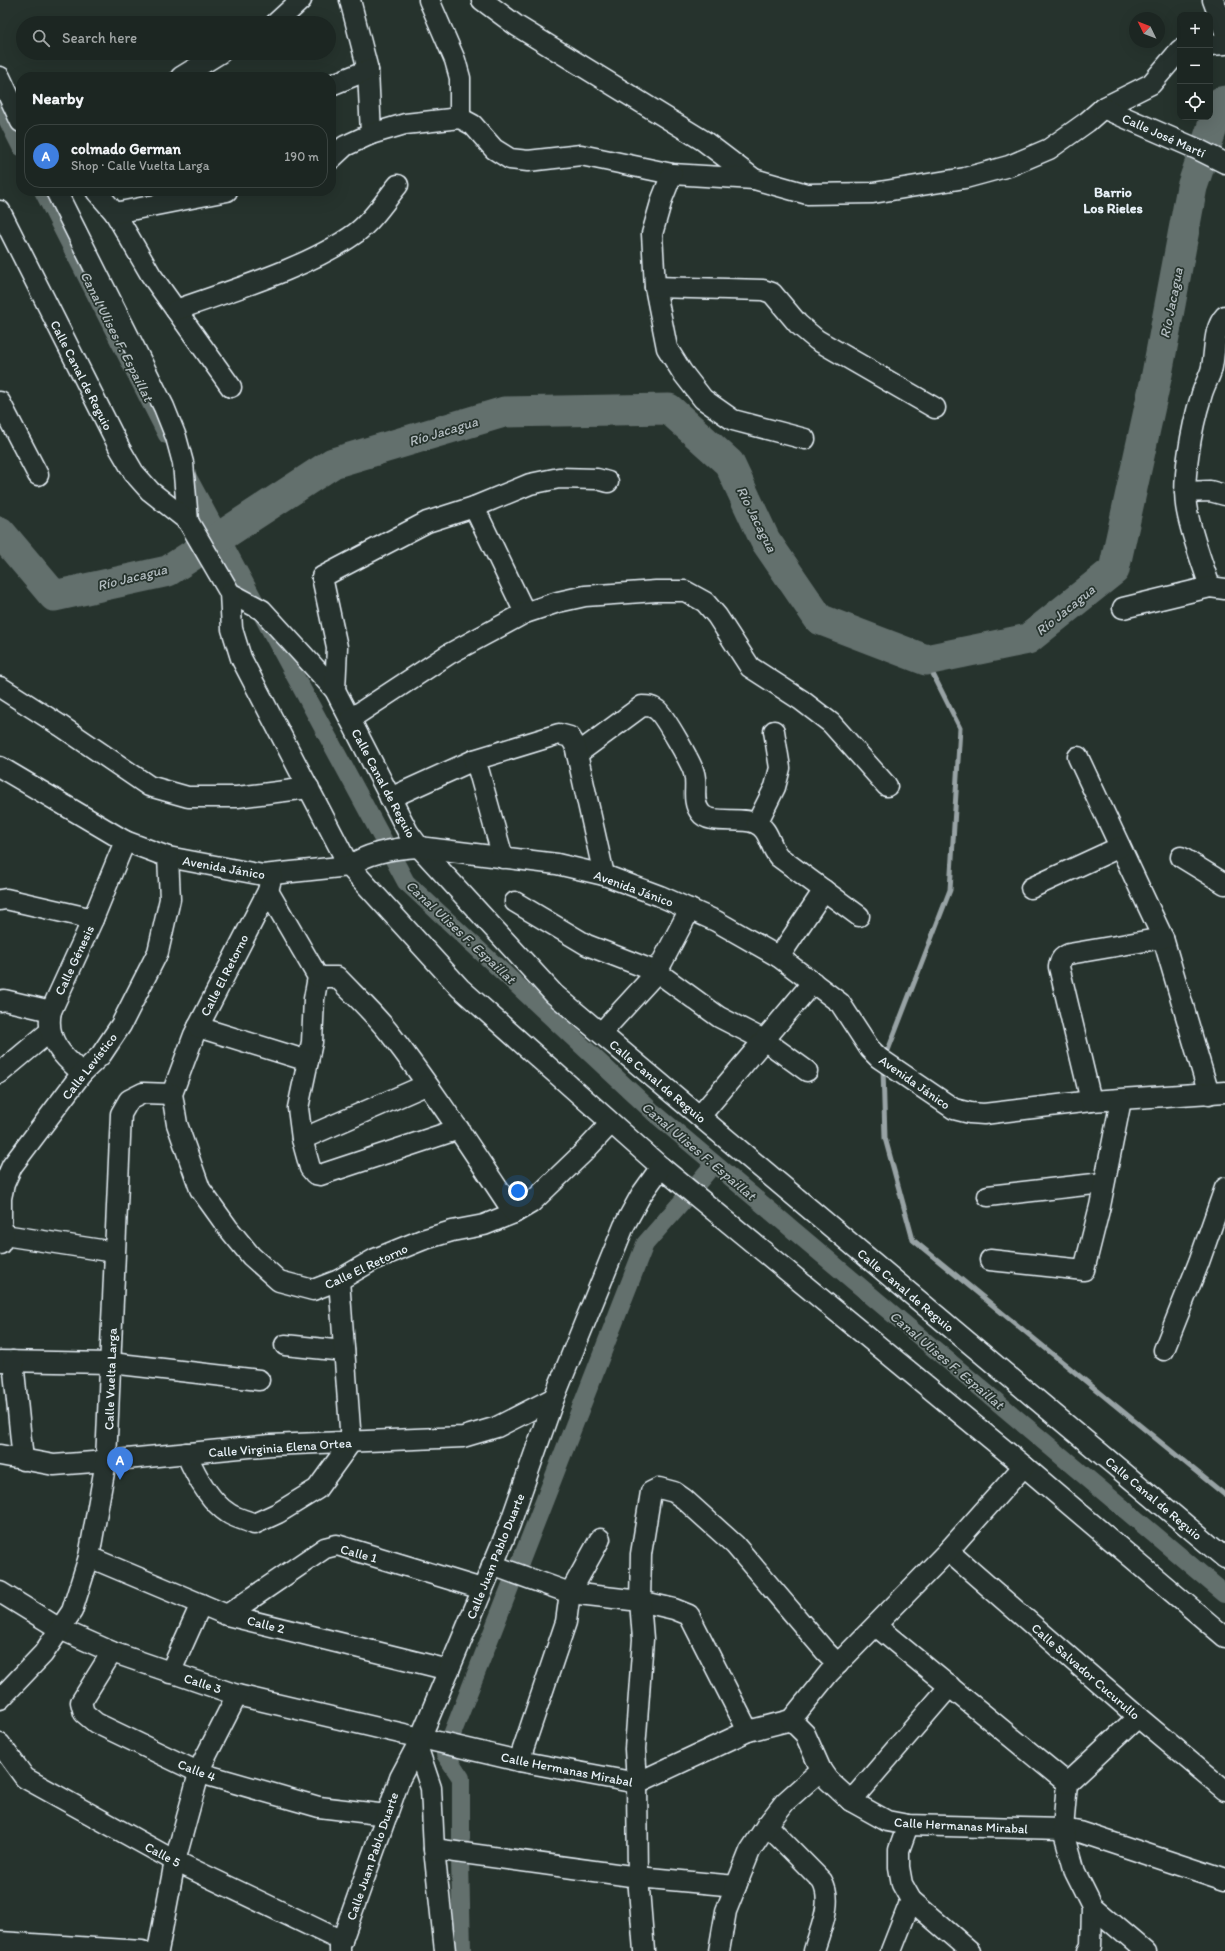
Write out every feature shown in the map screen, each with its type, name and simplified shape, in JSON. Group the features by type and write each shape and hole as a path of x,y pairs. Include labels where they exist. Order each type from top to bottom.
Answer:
{"street":[{"path":"284,16 301,0"},
{"path":"350,0 368,70 370,134"},
{"path":"429,0 455,60 460,78 460,118"},
{"path":"482,0 517,26 704,141 754,179"},
{"path":"1213,0 1225,32"},
{"path":"1213,45 1225,44"},
{"path":"336,154 345,146 370,134 405,124 460,118 473,125 494,149 510,159 528,161 581,156 672,174 754,179 808,194 873,193 965,178 1009,166 1049,149 1103,108 1151,84 1177,54"},
{"path":"189,72 209,60"},
{"path":"336,83 368,70"},
{"path":"0,77 16,111"},
{"name":"Calle José Martí","path":"1103,108 1198,149 1223,162"},
{"path":"672,174 662,198 652,234 654,287 667,348 682,372 704,399 733,420 805,439"},
{"path":"176,310 263,279 317,256 355,233 366,224 398,185"},
{"name":"Calle Canal de Reguio","path":"58,196 164,407 176,437 183,463 188,521"},
{"path":"100,196 115,213 151,275 231,387"},
{"path":"115,213 202,196"},
{"name":"Calle Canal de Reguio","path":"0,211 134,474 150,491 188,521 230,593 262,610 335,690 408,832 414,847 554,994 1225,1558"},
{"path":"654,287 763,290 772,293 798,324 817,340 935,408"},
{"path":"1123,608 1218,588 1186,511 1185,492 1192,432 1201,396 1218,373 1215,342 1222,319 1225,316"},
{"path":"0,402 38,475"},
{"path":"335,690 337,647 322,577 427,522 474,507 530,484 559,478 597,479 608,482"},
{"path":"1185,492 1210,491 1225,495"},
{"path":"474,507 525,613"},
{"path":"350,719 448,654 525,613 558,602 586,596 656,591 685,591 705,602 713,611 750,667 801,700 831,723 887,786"},
{"path":"230,593 232,630 241,658 309,788 355,862 460,988 661,1167 1024,1466 1225,1637"},
{"path":"0,687 62,726 148,786 188,797 237,797 309,788"},
{"path":"577,754 642,706 648,706 655,709 664,718 694,773 695,802 700,813 711,819 748,820 757,823 765,829 776,854 859,916"},
{"path":"757,823 775,787 780,768 774,730"},
{"path":"390,798 474,760 559,734 570,737 575,745 604,875"},
{"path":"1078,757 1163,938 1217,1093"},
{"path":"474,760 479,772 504,858"},
{"name":"Avenida Jánico","path":"0,767 125,841 168,857 262,875 270,883 414,847 557,864 604,875 660,896 716,921 779,958 840,1003 870,1048 886,1062 954,1109 970,1113 984,1114 1091,1101 1217,1093"},
{"name":"Calle Génesis","path":"49,1032 48,1023 51,1011 93,919 125,841"},
{"path":"1031,888 1120,847"},
{"name":"Calle Levístico","path":"2,1239 1,1198 4,1184 12,1166 82,1073 101,1055 121,1025 158,952 170,898 168,857"},
{"path":"1182,857 1225,884"},
{"path":"270,883 318,977 314,999 312,1042 298,1108 302,1139 310,1168 315,1174 320,1175 459,1129"},
{"name":"Calle El Retorno","path":"270,883 198,1027 172,1094 177,1124 200,1189 228,1228 251,1256 279,1281 313,1290 339,1280 375,1259 422,1240 452,1231 484,1225 514,1213 531,1203 584,1152 611,1123"},
{"path":"779,958 824,890"},
{"path":"0,900 6,898 93,919"},
{"path":"516,902 587,945 657,972 719,1017 764,1040 806,1070"},
{"path":"601,1033 657,972 690,909"},
{"path":"1091,1101 1059,967 1060,961 1063,957 1069,954 1163,938"},
{"path":"318,977 336,977 390,1034 426,1085 442,1103 514,1213"},
{"path":"700,1116 813,982"},
{"path":"0,1001 4,1000 51,1011"},
{"path":"198,1027 308,1060"},
{"path":"0,1073 49,1032 70,1062 82,1073"},
{"path":"302,1139 426,1085"},
{"name":"Calle Vuelta Larga","path":"0,1699 43,1654 72,1611 89,1557 106,1461 121,1114 129,1100 143,1093 172,1094"},
{"path":"990,1260 1084,1270 1100,1206 1103,1183 1121,1100"},
{"name":"Calle Juan Pablo Duarte","path":"341,1946 400,1778 449,1670 510,1524 554,1398 624,1226 641,1195 661,1167"},
{"path":"988,1196 1103,1183"},
{"path":"1164,1350 1199,1262 1225,1188"},
{"path":"2,1239 114,1252"},
{"path":"186,1453 198,1480 213,1498 228,1513 254,1524 278,1513 316,1489 350,1442 339,1280"},
{"path":"286,1345 344,1351"},
{"path":"23,1460 7,1361 111,1363 259,1380"},
{"name":"Calle Virginia Elena Ortea","path":"0,1455 54,1465 271,1445 463,1437 497,1427 554,1398"},
{"path":"791,1720 838,1664 948,1551 1024,1466"},
{"path":"644,1951 638,1877 637,1783 635,1749 642,1639 640,1600 641,1554 649,1497 654,1489 665,1489 684,1499 735,1545 825,1651 838,1664"},
{"path":"519,1761 566,1622 570,1593 600,1539"},
{"name":"Calle 1","path":"228,1615 325,1548 337,1545 482,1589"},
{"name":"Calle Salvador Cucurullo","path":"948,1551 1138,1717 1225,1790"},
{"name":"Calle 2","path":"89,1557 228,1615 449,1670"},
{"path":"492,1565 570,1593 640,1600 674,1609 689,1615 748,1731"},
{"name":"Calle 3","path":"0,1592 60,1629 112,1652 170,1673 237,1694 418,1741"},
{"path":"170,1673 201,1604"},
{"path":"876,1626 1067,1782"},
{"name":"Calle 4","path":"112,1652 81,1702 84,1713 96,1723 200,1773 319,1807 387,1815"},
{"path":"851,1801 950,1686"},
{"path":"158,1951 175,1861 200,1773 237,1694"},
{"path":"1138,1717 1067,1782 1063,1830 1075,1872 1092,1906 1145,1951"},
{"name":"Calle Hermanas Mirabal","path":"418,1741 637,1783 748,1731 791,1720 805,1734 821,1770 828,1780 851,1801 887,1821 908,1825 1063,1830 1080,1832 1225,1880"},
{"path":"418,1741 431,1788 434,1849 444,1951"},
{"name":"Calle 5","path":"0,1744 25,1778 175,1861 341,1946"},
{"path":"718,1951 726,1910 750,1851 767,1825 785,1802 821,1770"},
{"path":"767,1825 822,1880 828,1890 828,1900 814,1951"},
{"path":"908,1825 899,1850 899,1867 902,1884 911,1900 970,1951"},
{"path":"434,1849 638,1877 736,1886"},
{"path":"891,1951 911,1900"},
{"path":"1088,1951 1090,1946 1092,1906"},
{"path":"0,1942 142,1951"}],"waterway":[{"name":"Río Jacagua","path":"0,532 54,596 168,571 333,463 504,412 669,409 729,463 765,540 819,619 926,660 1028,639 1114,570 1157,374 1192,187 1221,102 1225,101"},
{"name":"Canal Ulises F. Espaillat","path":"0,105 16,137"},
{"name":"Canal Ulises F. Espaillat","path":"46,196 167,435"},
{"name":"Canal Ulises F. Espaillat","path":"184,470 406,882 653,1112 1225,1594"},
{"path":"885,1058 950,890 960,728 926,660"},
{"path":"883,1068 885,1138 913,1240 1225,1495"},
{"path":"696,1185 714,1164"},
{"path":"520,1563 645,1244 686,1197"},
{"path":"451,1737 512,1582"},
{"path":"445,1754 461,1778 461,1839"},
{"path":"460,1859 462,1951"}],"place":[{"name":"colmado German","path":"120,1480"}],"district":[{"name":"Barrio Los Rieles","path":"1113,200"}]}
